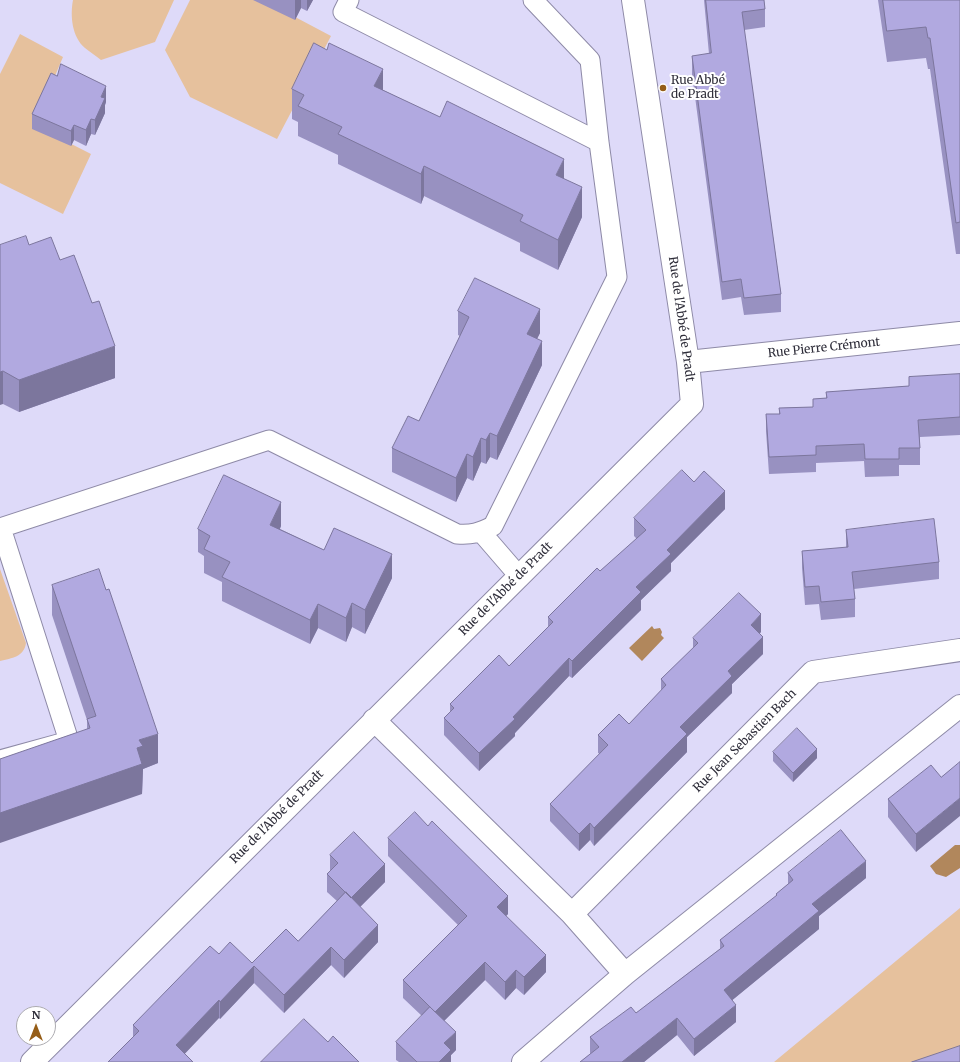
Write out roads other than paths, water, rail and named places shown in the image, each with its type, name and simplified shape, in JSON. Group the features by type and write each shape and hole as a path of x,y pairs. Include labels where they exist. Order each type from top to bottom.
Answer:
{"street":[{"name":"Rue de l'Abbé de Pradt","path":"32,1062 692,404 688,362 633,0"},
{"name":"Rue Pierre Crémont","path":"688,362 960,333"},
{"name":"Rue Jean Sebastien Bach","path":"572,914 813,672 960,650"},
{"path":"523,1062 625,974 960,706"},
{"path":"374,720 572,914 625,974"}],"lane":[{"path":"349,0 343,12 599,142"},
{"path":"0,760 69,741 0,528 269,440 457,534 470,535 481,532 493,526 617,277 590,60 533,0"},
{"path":"481,532 519,576"}],"place":[{"name":"Rue Abbé de Pradt","path":"663,88"}]}
